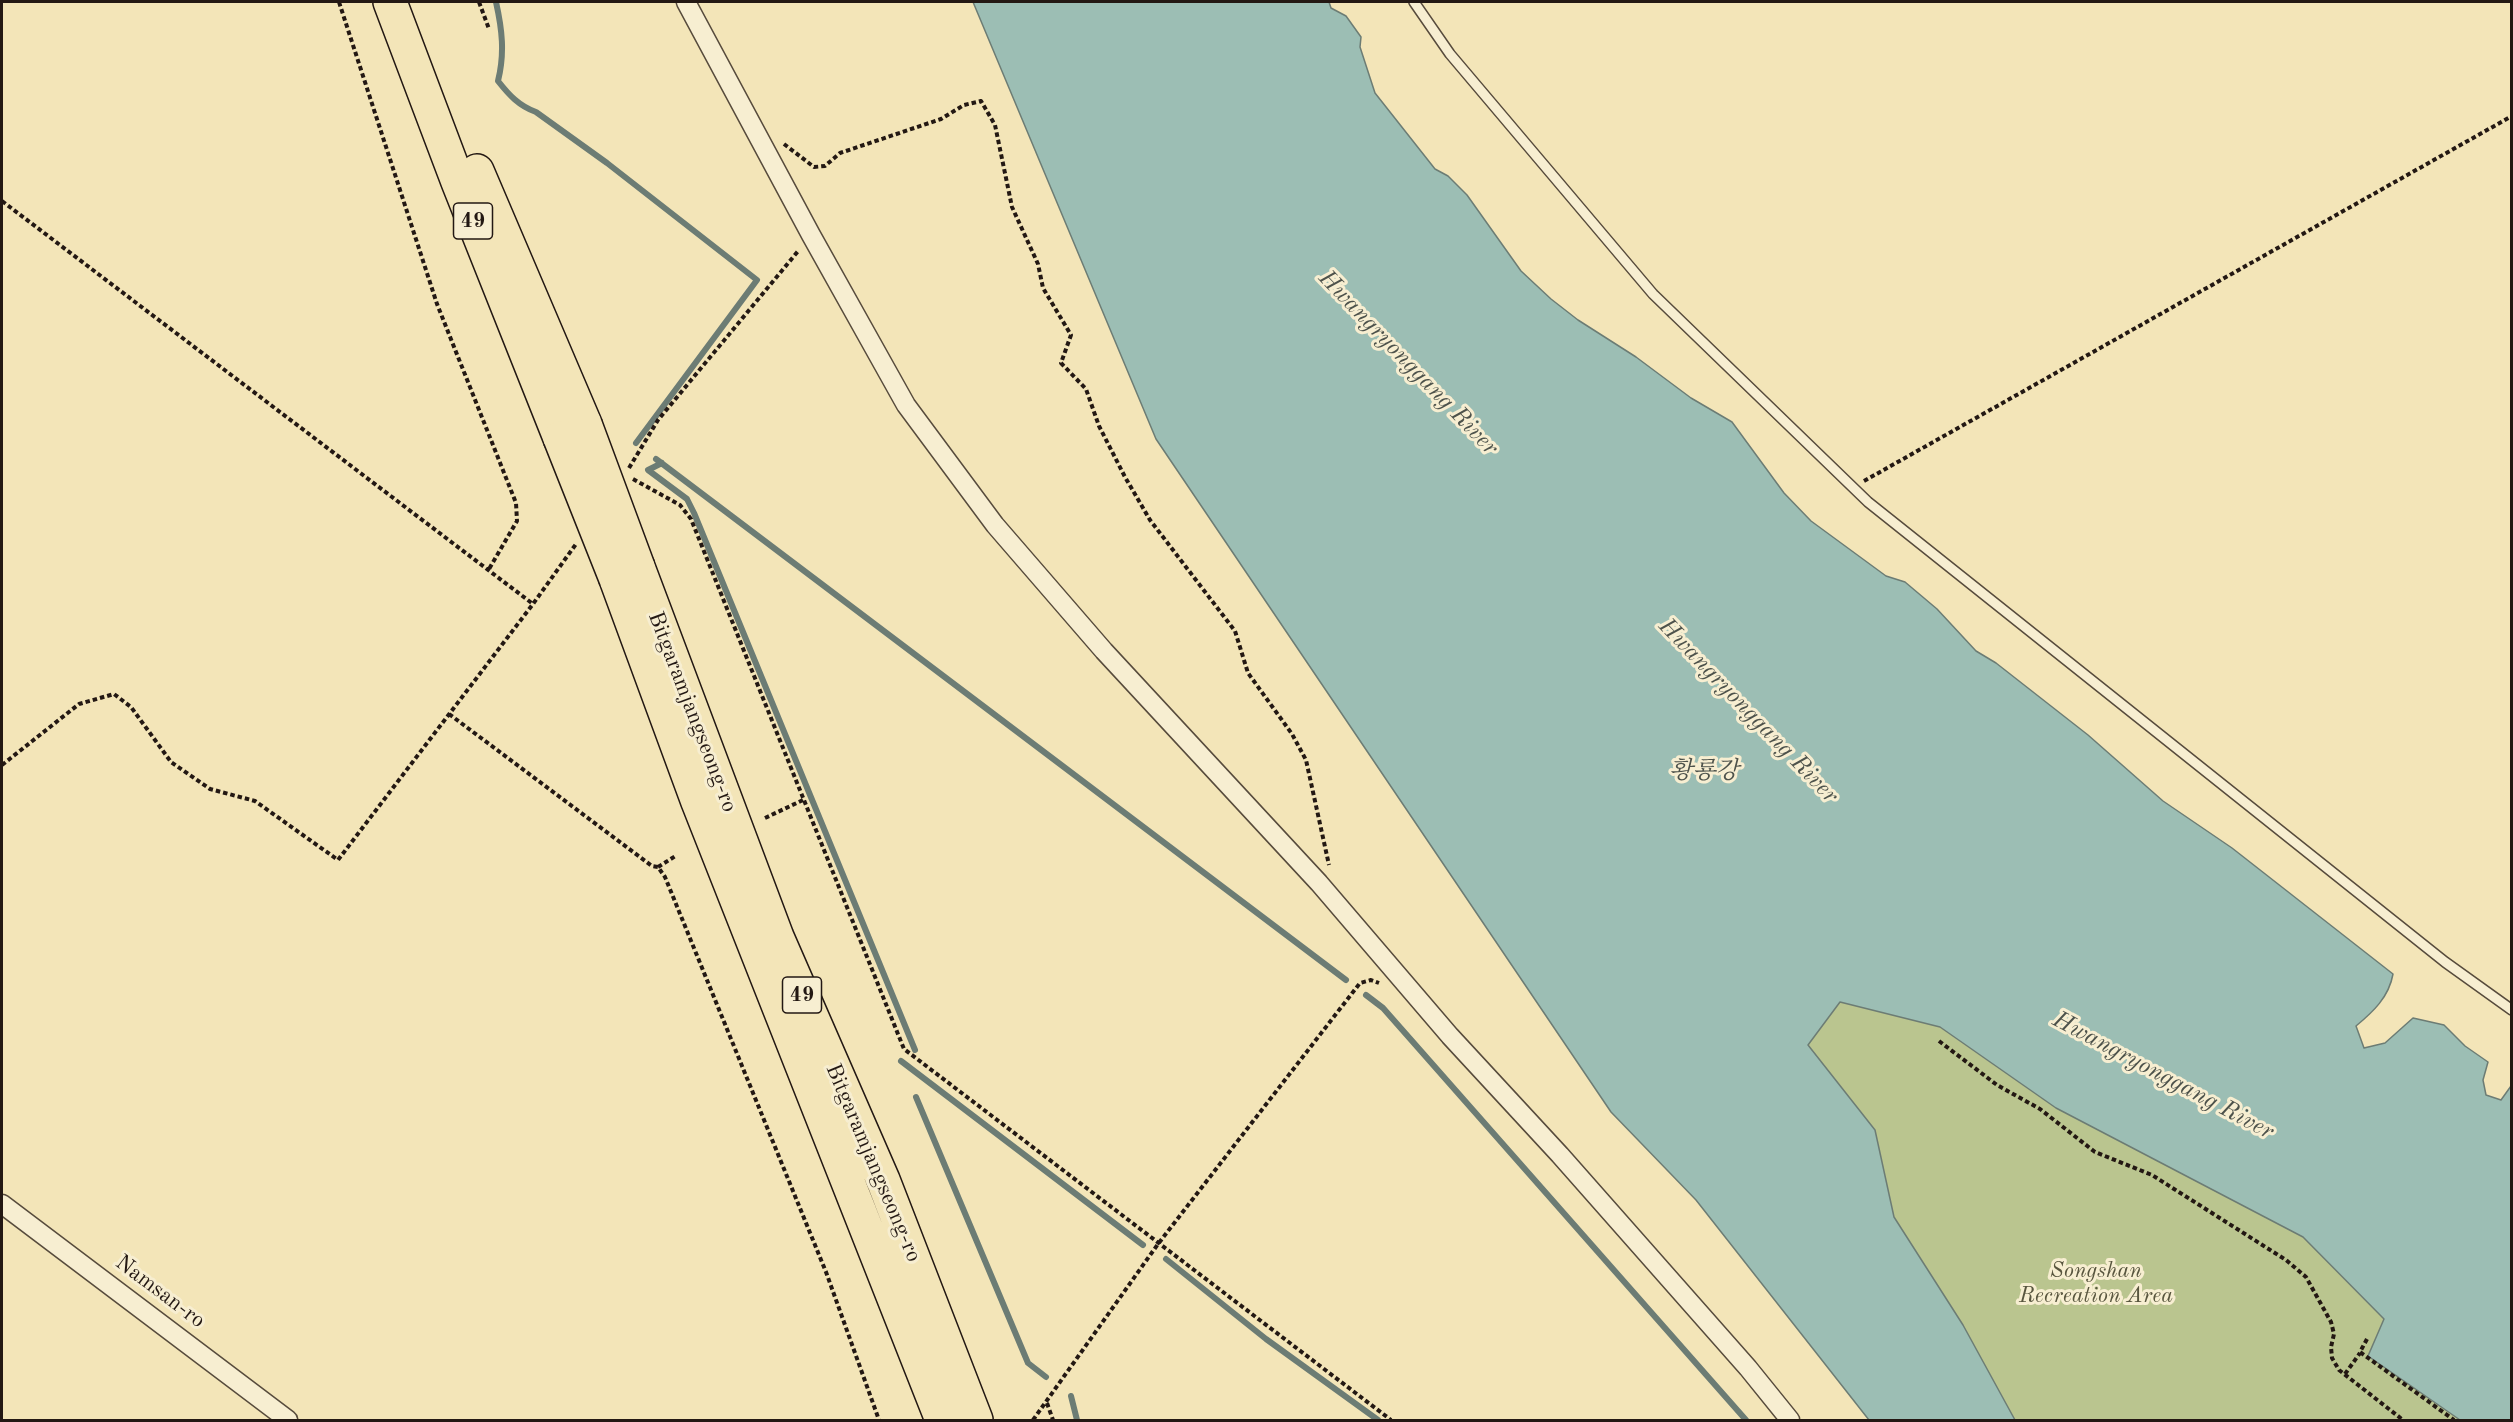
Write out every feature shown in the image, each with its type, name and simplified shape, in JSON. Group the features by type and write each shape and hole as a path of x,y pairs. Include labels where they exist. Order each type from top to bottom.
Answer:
{"highway":[{"name":"Bitgaramjangseong-ro","path":"390,2 458,182 573,431"},
{"name":"Bitgaramjangseong-ro","path":"415,2 441,84 627,573 777,937 883,1180 976,1420"},
{"name":"Bitgaramjangseong-ro","path":"627,573 698,802 942,1420"}],"street":[{"path":"686,2 811,235 906,405 995,525 1104,651 1319,883 1450,1036 1560,1155 1748,1368 1790,1420"},
{"name":"Namsan-ro","path":"2,1204 288,1420"}],"lane":[{"path":"1414,2 1449,54 1653,294 1877,510 2435,954 2511,1010"}],"path":[{"path":"339,2 437,304 516,503 517,521 489,569"},
{"path":"479,2 489,29"},
{"path":"763,145 779,142 814,167 825,166 840,153 941,119 964,105 981,100 995,125 1012,207 1038,264 1043,288 1071,335 1062,363 1086,389 1099,426 1150,520 1235,631 1248,673 1292,734 1306,760 1330,873 1319,883"},
{"path":"1852,487 2511,116"},
{"path":"2,201 533,604"},
{"path":"625,474 658,420 730,336 811,235"},
{"path":"449,714 652,866 658,867 676,855"},
{"path":"765,818 803,800"},
{"path":"658,867 665,877 826,1272 879,1420"},
{"path":"1033,1420 1158,1244 1360,983 1371,980 1382,984"},
{"path":"1939,1041 1997,1085 2040,1109 2095,1152 2152,1174 2286,1260 2306,1277 2331,1322 2334,1334 2331,1347 2332,1358 2339,1370 2403,1420"},
{"path":"2345,1374 2367,1339"},
{"path":"2360,1352 2454,1420"},
{"path":"1046,1403 1053,1420"}],"green space":[{"name":"Songshan Recreation Area","path":"1840,1002 1940,1027 2056,1108 2303,1237 2384,1319 2368,1356 2460,1420 2015,1420 1963,1325 1894,1217 1875,1130 1808,1045"}],"water":[{"name":"황룡강","path":"973,2 1329,2 1331,8 1346,16 1361,37 1360,47 1375,93 1435,169 1448,176 1467,195 1521,271 1551,299 1691,398 1732,422 1784,493 1811,521 1886,576 1905,582 1937,609 1976,651 1996,663 2088,735 2163,801 2232,848 2393,974 2384,997 2356,1026 2364,1048 2385,1043 2413,1018 2444,1025 2465,1046 2488,1062 2483,1080 2486,1095 2501,1100 2511,1086 2511,1420 2460,1420 2368,1356 2384,1319 2303,1237 2056,1108 1940,1027 1840,1002 1808,1045 1875,1130 1894,1217 1963,1325 2015,1420 1869,1420 1696,1200 1611,1112 1156,439"}],"waterway":[{"path":"496,2 502,41 498,81 510,95 607,163 757,280 636,443"},
{"path":"656,459 1346,980"},
{"path":"662,463 648,470 687,499 694,513 915,1050"},
{"path":"1366,995 1383,1008 1746,1420"},
{"path":"901,1061 1143,1245"},
{"path":"916,1097 1028,1363 1046,1377"},
{"path":"1166,1259 1266,1339 1378,1420"},
{"path":"1071,1396 1077,1420"}],"water label":[{"name":"Hwangryonggang River","path":"1408,363"},
{"name":"Hwangryonggang River","path":"1748,711"},
{"name":"Hwangryonggang River","path":"2163,1076"}]}
